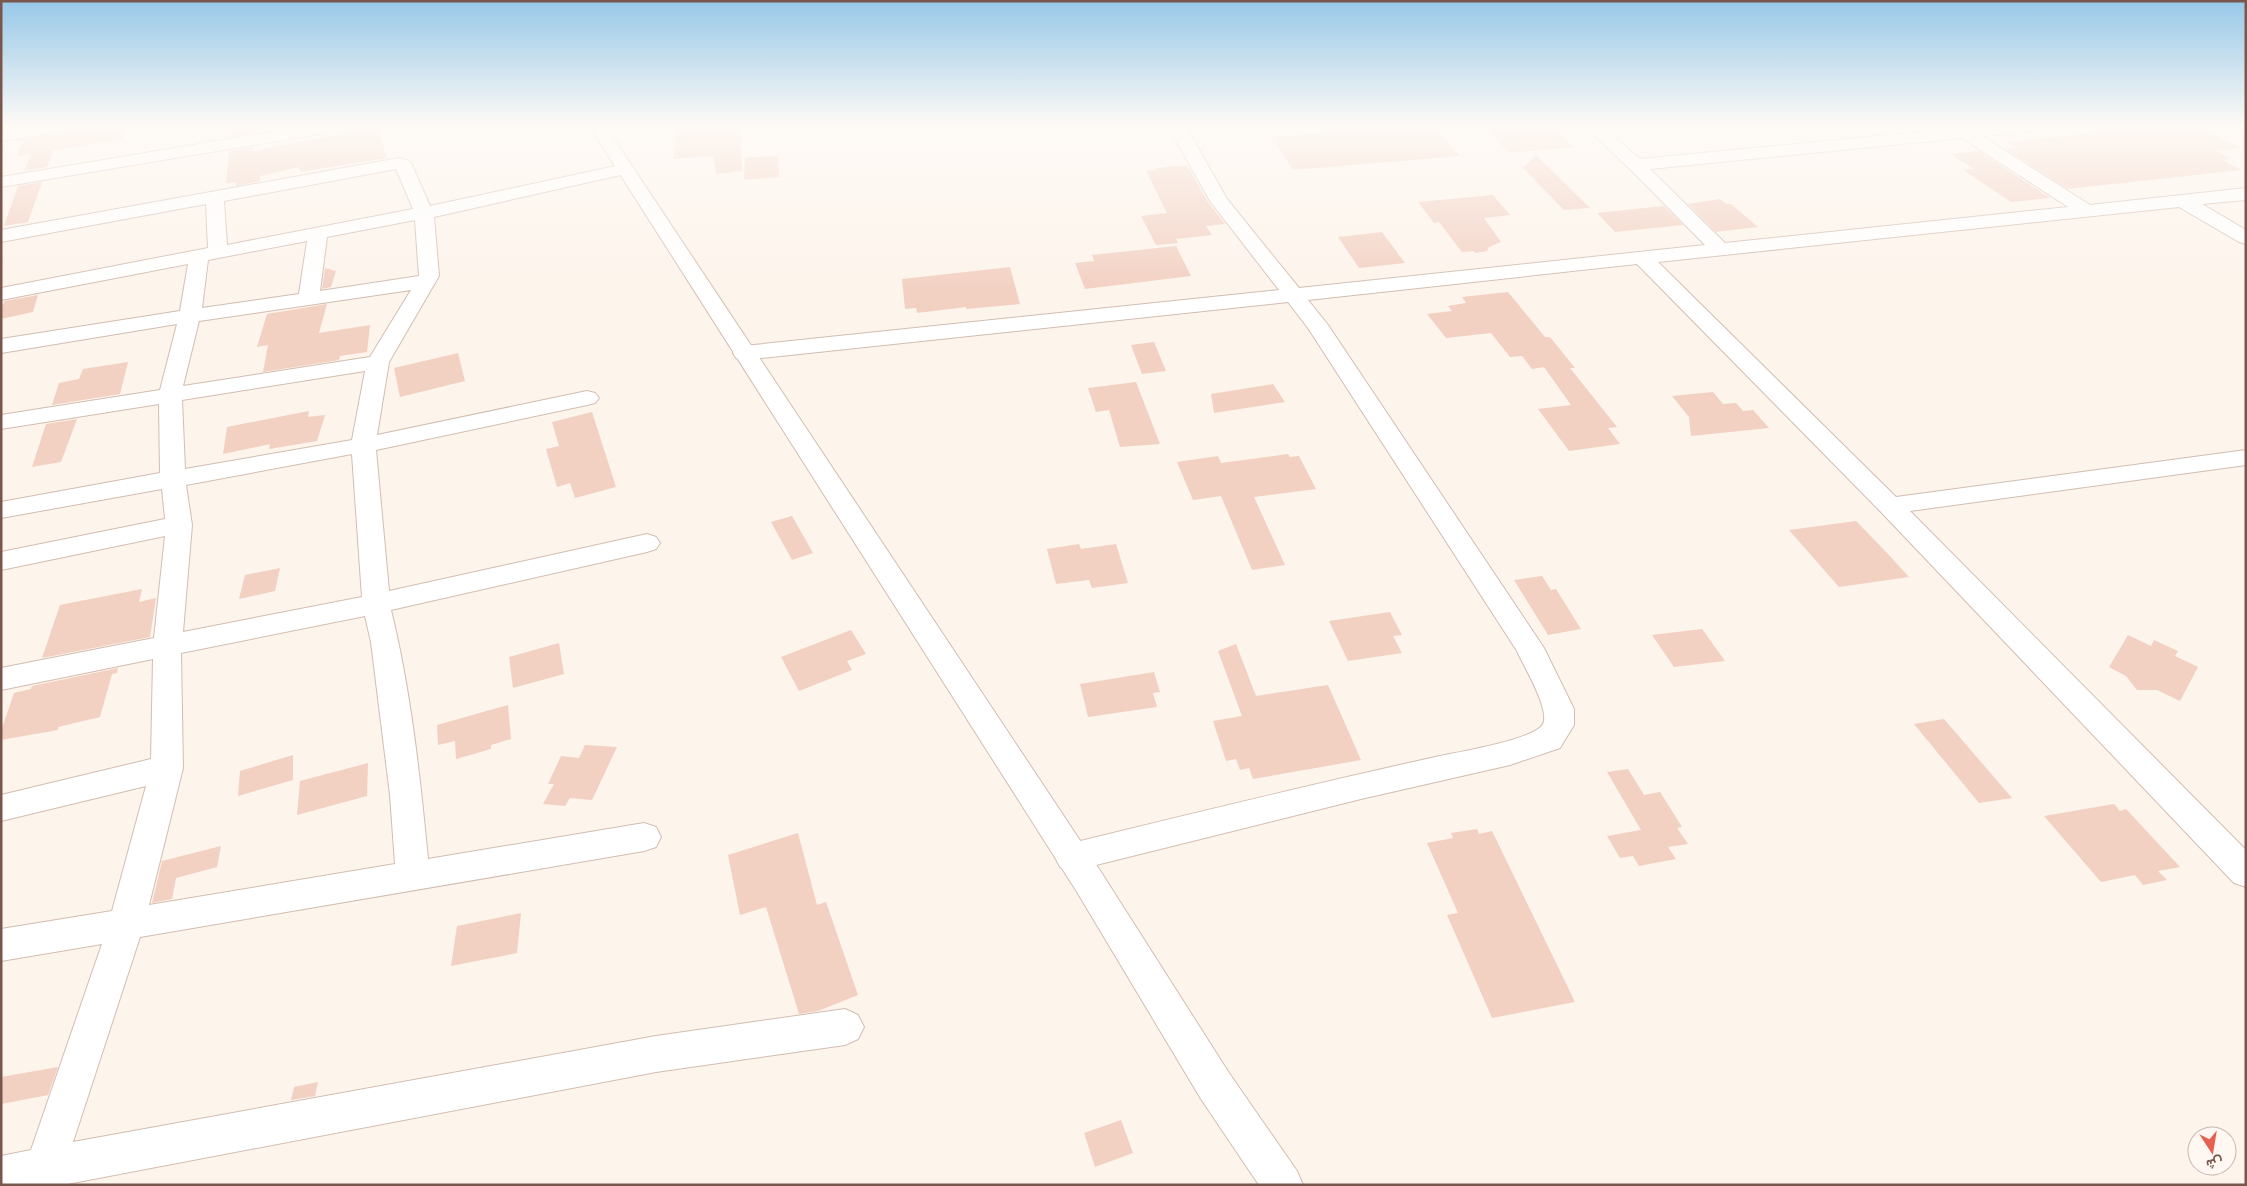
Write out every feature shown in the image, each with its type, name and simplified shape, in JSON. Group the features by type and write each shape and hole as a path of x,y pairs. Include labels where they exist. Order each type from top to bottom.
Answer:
{"street":[{"path":"1,236 295,182"},
{"path":"411,182 424,213 428,276 427,281 409,307 378,362 364,445 376,604 385,642 403,776 413,876"},
{"path":"1,294 208,253 495,200 569,182"},
{"path":"634,182 1072,857 1215,1086 1283,1185"},
{"path":"1072,857 1360,786 1510,753 1549,740 1559,725 1559,709 1530,648 1317,325 1219,201 1209,182"},
{"path":"1653,182 1721,250"},
{"path":"2042,182 2085,210"},
{"path":"744,353 2246,194"},
{"path":"45,1167 126,925 167,768 167,647 178,525 173,478 170,394 208,253 215,197"},
{"path":"2183,201 2246,238"},
{"path":"309,298 318,233"},
{"path":"1642,258 1890,506 2246,873"},
{"path":"1,346 427,281"},
{"path":"1,422 378,362"},
{"path":"1,510 364,445 587,398"},
{"path":"1890,506 2246,457"},
{"path":"1,561 178,525"},
{"path":"1,679 376,604 647,543"},
{"path":"1,808 167,768"},
{"path":"1,945 644,837"},
{"path":"1,1176 656,1054 845,1027"}],"building":[{"path":"42,182 28,222 4,226 18,186"},
{"path":"236,182 254,182 236,186"},
{"path":"1152,182 1197,182 1208,202 1225,224 1206,226 1212,235 1176,239 1178,243 1156,245 1141,216 1167,213"},
{"path":"1537,182 1564,182 1590,208 1564,210"},
{"path":"1982,182 2026,182 2050,198 2011,202"},
{"path":"2058,182 2129,182 2068,189"},
{"path":"1493,195 1510,215 1484,218 1501,242 1489,247 1487,251 1475,253 1474,251 1462,252 1439,222 1434,223 1418,202"},
{"path":"1720,199 1726,204 1731,204 1758,227 1716,232 1688,204"},
{"path":"1664,206 1683,225 1615,232 1597,213"},
{"path":"1382,232 1405,263 1359,268 1338,237"},
{"path":"1176,246 1191,276 1085,289 1075,263 1094,261 1092,255"},
{"path":"1010,267 1020,304 966,309 966,307 917,313 916,308 905,309 902,279"},
{"path":"325,268 336,271 331,287 322,289"},
{"path":"1508,292 1545,337 1550,337 1575,368 1570,368 1617,427 1608,428 1620,444 1569,451 1538,409 1571,405 1544,367 1532,369 1522,356 1510,357 1491,333 1446,338 1427,314 1452,311 1448,306 1466,303 1462,297"},
{"path":"38,295 33,312 1,319 1,308 5,301"},
{"path":"327,304 319,333 370,325 367,352 340,356 339,360 263,372 268,345 257,347 267,314"},
{"path":"1154,342 1166,371 1142,374 1131,345"},
{"path":"458,353 465,381 400,397 394,368"},
{"path":"128,362 120,394 52,405 59,383 79,379 83,369"},
{"path":"1136,382 1160,444 1120,447 1109,410 1096,412 1088,388"},
{"path":"1273,384 1285,402 1214,413 1211,394"},
{"path":"1713,392 1723,404 1736,403 1743,411 1753,410 1769,428 1691,436 1689,417 1672,396"},
{"path":"309,411 308,417 325,415 317,441 269,449 270,444 223,454 227,427"},
{"path":"592,412 616,487 575,498 570,483 557,487 546,449 559,446 552,422"},
{"path":"77,419 61,462 32,467 46,424"},
{"path":"1288,454 1290,457 1299,456 1316,489 1254,497 1285,565 1252,570 1221,496 1193,500 1177,462 1218,456 1221,463"},
{"path":"792,516 813,553 792,560 771,522"},
{"path":"1856,521 1909,577 1839,587 1789,530"},
{"path":"1079,544 1081,549 1116,544 1128,583 1092,588 1089,580 1056,584 1047,549"},
{"path":"280,568 275,591 239,599 245,575"},
{"path":"1542,576 1551,590 1556,589 1581,629 1548,635 1514,580"},
{"path":"142,589 139,602 156,598 150,637 42,658 60,605"},
{"path":"1390,612 1402,635 1393,636 1402,653 1348,661 1329,621"},
{"path":"1702,629 1725,661 1674,667 1652,635"},
{"path":"851,630 866,654 847,661 852,670 799,691 781,657"},
{"path":"2128,635 2151,646 2154,640 2178,651 2175,656 2198,667 2180,701 2157,690 2137,690 2126,676 2109,667"},
{"path":"559,643 564,674 513,688 509,657"},
{"path":"1236,644 1256,696 1328,685 1361,760 1253,779 1249,768 1240,770 1236,759 1226,761 1213,721 1242,716 1218,651"},
{"path":"118,668 117,673 112,674 100,717 58,727 58,730 1,740 1,731 14,693 31,689 32,686"},
{"path":"1154,672 1160,692 1153,693 1157,707 1088,717 1080,684"},
{"path":"508,705 511,739 491,745 491,749 456,759 455,741 438,745 437,725"},
{"path":"1944,719 2012,798 1979,803 1914,724"},
{"path":"585,745 617,747 592,800 570,798 565,806 543,804 554,784 548,784 561,756 579,758"},
{"path":"293,755 293,780 238,796 240,771"},
{"path":"368,763 367,796 297,815 300,781"},
{"path":"1628,769 1644,795 1660,792 1682,827 1677,828 1688,844 1668,847 1676,859 1639,866 1633,856 1620,858 1607,836 1641,830 1607,772"},
{"path":"2114,804 2120,811 2126,809 2180,867 2158,871 2167,880 2143,885 2135,875 2101,882 2044,816"},
{"path":"1477,829 1479,834 1492,831 1575,1002 1492,1018 1447,915 1458,913 1427,843 1453,838 1451,833"},
{"path":"798,833 817,905 826,902 858,995 818,1011 799,1014 766,907 740,915 728,855"},
{"path":"221,846 217,867 176,878 172,899 152,903 162,861"},
{"path":"521,913 517,953 451,966 457,926"},
{"path":"58,1067 48,1095 1,1104 1,1077"},
{"path":"318,1082 315,1096 291,1100 294,1087"},
{"path":"1121,1120 1133,1153 1095,1167 1084,1133"}]}
